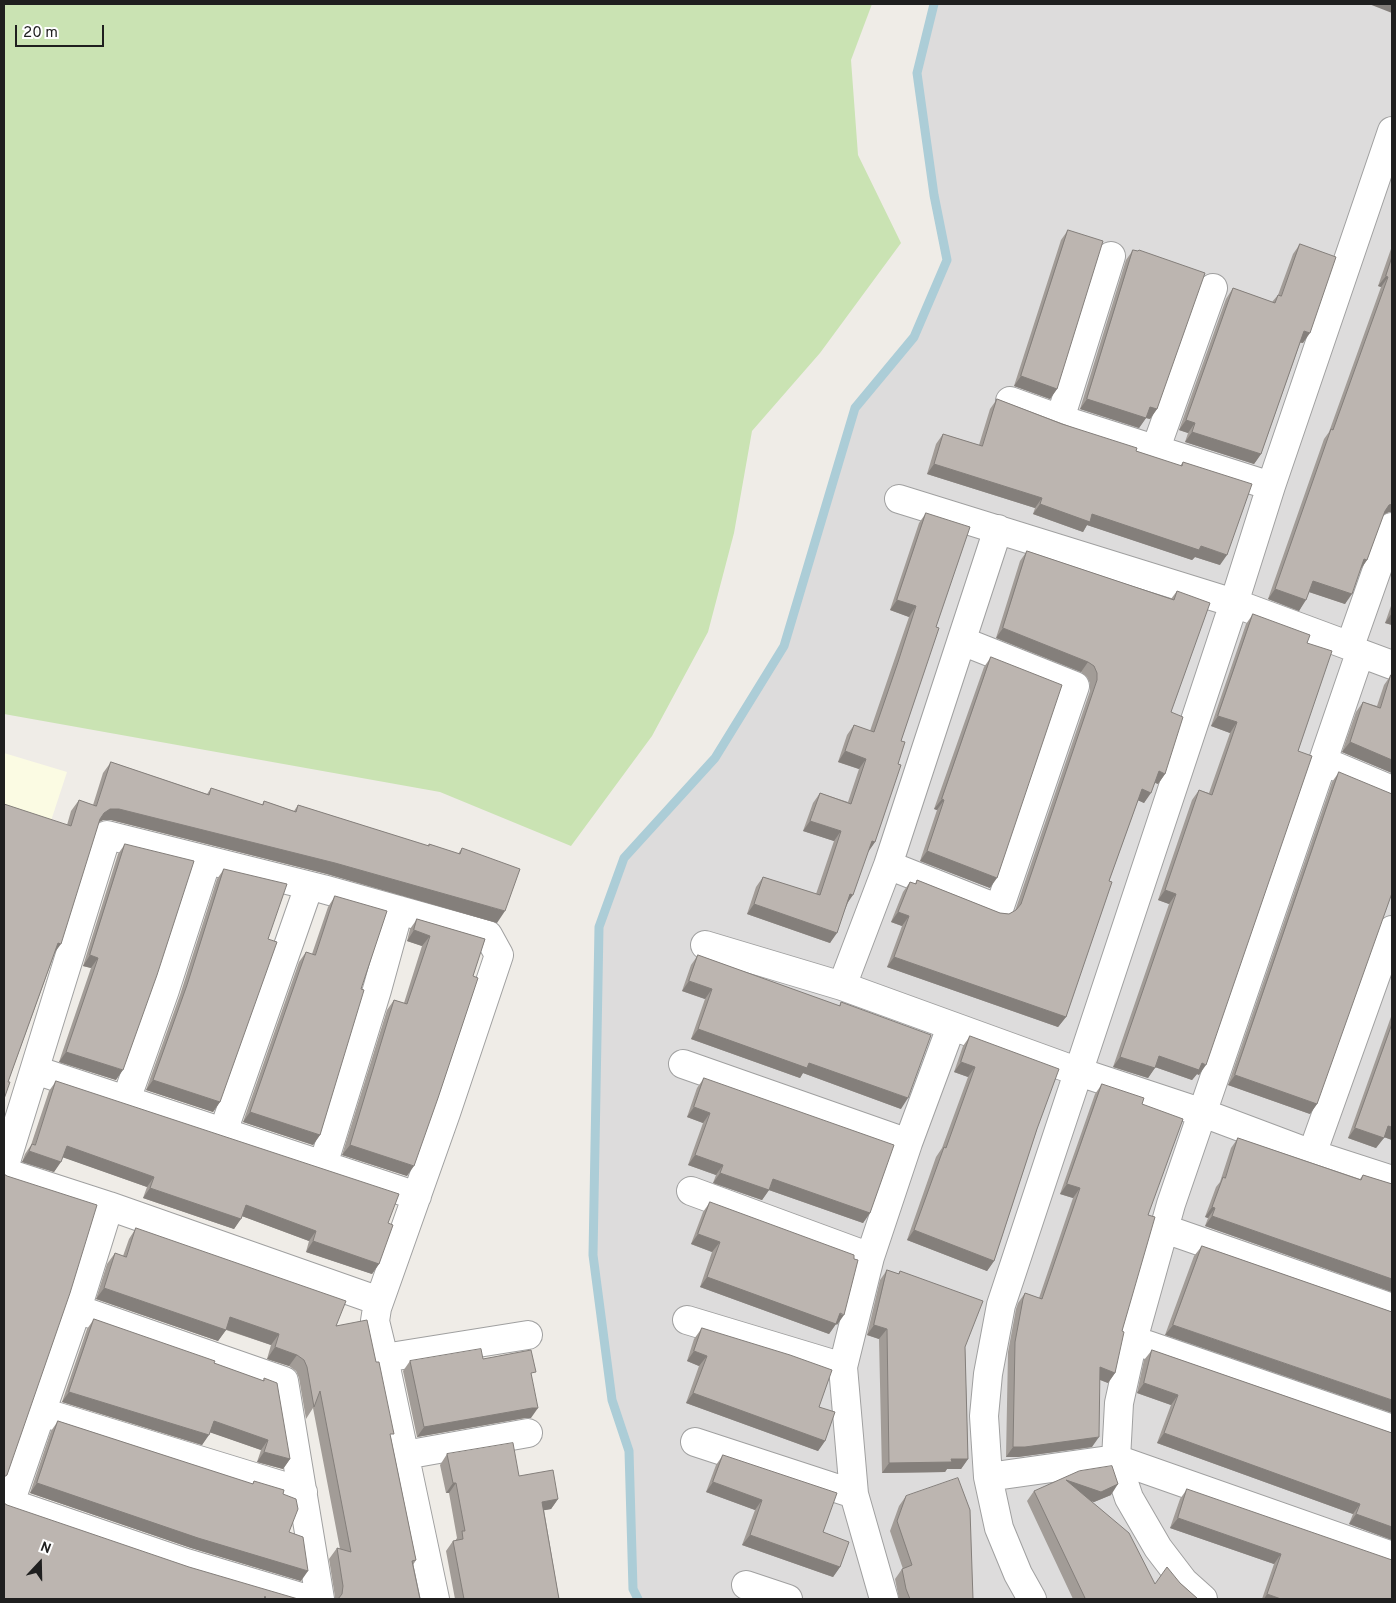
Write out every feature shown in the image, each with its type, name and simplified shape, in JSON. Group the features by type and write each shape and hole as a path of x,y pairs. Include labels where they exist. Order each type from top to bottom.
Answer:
{"street":[{"path":"1032,1599 1018,1574 999,1528 988,1477 984,1416 988,1374 1001,1305 1271,486 1392,131"},
{"path":"1060,419 1111,256"},
{"path":"1156,448 1213,288"},
{"path":"1010,401 1060,419 1271,486"},
{"path":"899,499 1234,603 1392,664"},
{"path":"1203,1599 1184,1582 1158,1548 1129,1498 1116,1459 1119,1403 1133,1340 1171,1204 1324,761 1392,526"},
{"path":"842,986 888,866 998,529"},
{"path":"888,866 999,908 1075,686 962,641"},
{"path":"1324,761 1392,790"},
{"path":"379,1301 4,1170 107,835 309,886 488,935 500,955 417,1196 379,1301 376,1308 376,1320 435,1599"},
{"path":"126,1100 165,990 207,860"},
{"path":"224,1132 309,886"},
{"path":"323,1165 377,990 399,910"},
{"path":"1312,1154 1392,930"},
{"path":"705,945 842,986 1078,1072 1203,1113 1312,1154 1392,1180"},
{"path":"884,1599 854,1494 843,1367 870,1258 908,1143 951,1026"},
{"path":"683,1064 908,1143"},
{"path":"35,1070 417,1196"},
{"path":"691,1192 870,1258"},
{"path":"109,1206 42,1412 7,1502 186,1562 308,1599"},
{"path":"1165,1229 1392,1308"},
{"path":"77,1309 284,1381 320,1599"},
{"path":"687,1320 843,1367"},
{"path":"384,1358 528,1335"},
{"path":"1133,1340 1392,1430"},
{"path":"42,1412 302,1492"},
{"path":"405,1455 528,1432"},
{"path":"695,1442 854,1494"},
{"path":"988,1477 1116,1459 1392,1556"},
{"path":"746,1585 788,1599"}],"shaded area":[{"path":"934,4 1392,4 1392,1599 638,1599 633,1589 629,1451 612,1400 593,1255 599,927 624,858 715,758 784,646 855,408 914,337 947,260 934,195 917,73"},
{"path":"4,753 67,772 4,964"}],"green space":[{"path":"4,4 872,4 851,60 858,155 901,243 820,353 752,431 734,533 708,632 652,736 571,846 440,792 4,714"}],"building":[{"path":"1068,230 1103,241 1057,389 1021,376"},
{"path":"1300,244 1336,257 1310,333 1304,331 1261,454 1192,432 1195,423 1186,420 1233,288 1275,303 1278,295 1281,296"},
{"path":"1133,250 1139,250 1205,273 1157,409 1150,407 1146,418 1087,399"},
{"path":"1392,257 1392,504 1385,511 1367,560 1364,559 1352,594 1313,581 1306,600 1275,589 1331,429 1333,430 1388,277 1386,276"},
{"path":"997,399 1062,424 1137,448 1136,451 1182,466 1183,462 1252,484 1227,555 1201,546 1199,550 1092,514 1090,522 1040,504 1042,498 934,464 943,434 982,446"},
{"path":"926,513 970,527 936,627 939,628 901,741 905,742 898,764 901,765 875,842 872,841 853,895 850,894 837,933 754,904 763,877 820,895 841,831 810,821 820,793 851,804 866,759 845,751 854,725 874,732 898,662 916,606 897,600"},
{"path":"1027,551 1174,600 1177,591 1210,603 1171,712 1183,717 1165,774 1159,771 1151,793 1142,789 1109,881 1112,882 1066,1017 894,957 909,916 898,912 910,882 916,884 917,880 1000,913 1009,914 1021,904 1097,680 1094,666 1088,662 1003,628"},
{"path":"1253,614 1310,635 1307,643 1332,651 1298,751 1312,756 1206,1065 1202,1063 1199,1070 1159,1056 1155,1068 1120,1057 1176,894 1165,890 1199,790 1212,795 1237,722 1218,716"},
{"path":"991,657 1062,685 997,878 927,851 944,800 942,799"},
{"path":"1391,675 1392,760 1350,742 1363,702 1380,708"},
{"path":"111,762 209,795 211,788 263,805 264,801 296,812 298,805 429,846 429,844 460,854 462,848 520,869 505,911 335,863 119,809 110,809 100,819 61,944 58,943 8,1082 10,1082 4,1099 4,804 71,826 79,800 96,806"},
{"path":"1339,772 1392,794 1392,893 1317,1104 1235,1075"},
{"path":"125,844 194,861 157,975 123,1070 66,1052 98,958 90,955"},
{"path":"224,869 287,884 268,939 277,942 220,1102 153,1080 187,985"},
{"path":"335,896 387,911 361,989 364,990 320,1135 250,1112 306,952 315,955"},
{"path":"417,919 485,939 473,976 478,978 414,1166 350,1145 394,1000 407,1004 430,936 414,930"},
{"path":"698,955 840,1006 841,1002 931,1035 908,1098 809,1063 807,1068 698,1029 712,989 689,981"},
{"path":"1392,1024 1392,1127 1388,1126 1384,1138 1355,1128"},
{"path":"970,1036 1059,1069 1037,1129 994,1261 914,1230 975,1067 961,1062"},
{"path":"704,1078 894,1145 870,1213 773,1179 769,1190 720,1173 723,1165 695,1155 710,1113 694,1107"},
{"path":"56,1081 399,1194 388,1223 393,1225 379,1264 313,1241 316,1231 246,1205 241,1219 150,1188 154,1177 67,1146 61,1162 29,1151 32,1144 35,1145"},
{"path":"1102,1084 1144,1098 1142,1104 1183,1119 1148,1215 1155,1217 1122,1331 1124,1332 1115,1373 1100,1367 1099,1437 1013,1447 1015,1342 1023,1299 1025,1293 1042,1299 1080,1188 1067,1184"},
{"path":"1238,1138 1361,1180 1363,1175 1392,1184 1392,1279 1212,1216 1215,1208 1212,1207 1223,1177 1225,1178"},
{"path":"4,1174 97,1205 70,1293 7,1475 4,1477"},
{"path":"710,1202 854,1255 854,1259 858,1260 844,1315 840,1313 836,1324 707,1277 720,1242 698,1234"},
{"path":"136,1228 346,1301 336,1326 367,1320 376,1362 379,1362 394,1434 390,1434 416,1560 412,1561 420,1599 338,1599 342,1594 343,1586 337,1548 351,1552 320,1391 314,1407 304,1360 297,1355 275,1347 279,1334 230,1317 226,1330 104,1288 115,1253 126,1257"},
{"path":"1202,1246 1392,1312 1392,1400 1173,1325"},
{"path":"887,1270 899,1274 900,1271 983,1301 965,1347 968,1459 951,1459 952,1462 889,1463 887,1329 874,1325"},
{"path":"94,1319 215,1361 214,1363 264,1381 264,1378 277,1383 290,1459 264,1452 268,1440 214,1421 209,1435 69,1392"},
{"path":"702,1328 832,1370 819,1407 835,1412 825,1441 693,1393 707,1356 694,1351"},
{"path":"481,1349 483,1359 531,1350 536,1372 531,1373 538,1408 424,1427 410,1361"},
{"path":"1152,1350 1392,1433 1392,1527 1356,1514 1360,1504 1164,1433 1178,1395 1144,1383"},
{"path":"58,1421 253,1484 254,1481 284,1490 283,1494 296,1499 298,1509 289,1532 303,1537 308,1571 198,1538 37,1483"},
{"path":"513,1443 519,1476 553,1470 558,1499 542,1502 559,1599 464,1599 453,1541 463,1539 462,1531 465,1531 456,1483 453,1483 447,1454"},
{"path":"723,1455 837,1493 823,1532 849,1542 840,1567 750,1535 762,1500 713,1482"},
{"path":"1112,1466 1118,1484 1101,1492 1066,1480 1129,1533 1155,1584 1167,1567 1180,1583 1198,1599 1082,1599 1085,1598 1034,1491 1079,1471"},
{"path":"958,1478 970,1510 973,1599 910,1599 902,1569 912,1565 897,1521 906,1496"},
{"path":"1187,1489 1392,1560 1392,1599 1281,1599 1267,1594 1281,1554 1178,1518"},
{"path":"4,1503 189,1567 298,1599 266,1599 265,1596 264,1599 4,1599"}],"waterway":[{"path":"638,1599 633,1589 629,1451 612,1400 593,1255 599,927 624,858 715,758 784,646 855,408 914,337 947,260 934,195 917,73 934,4"}]}
